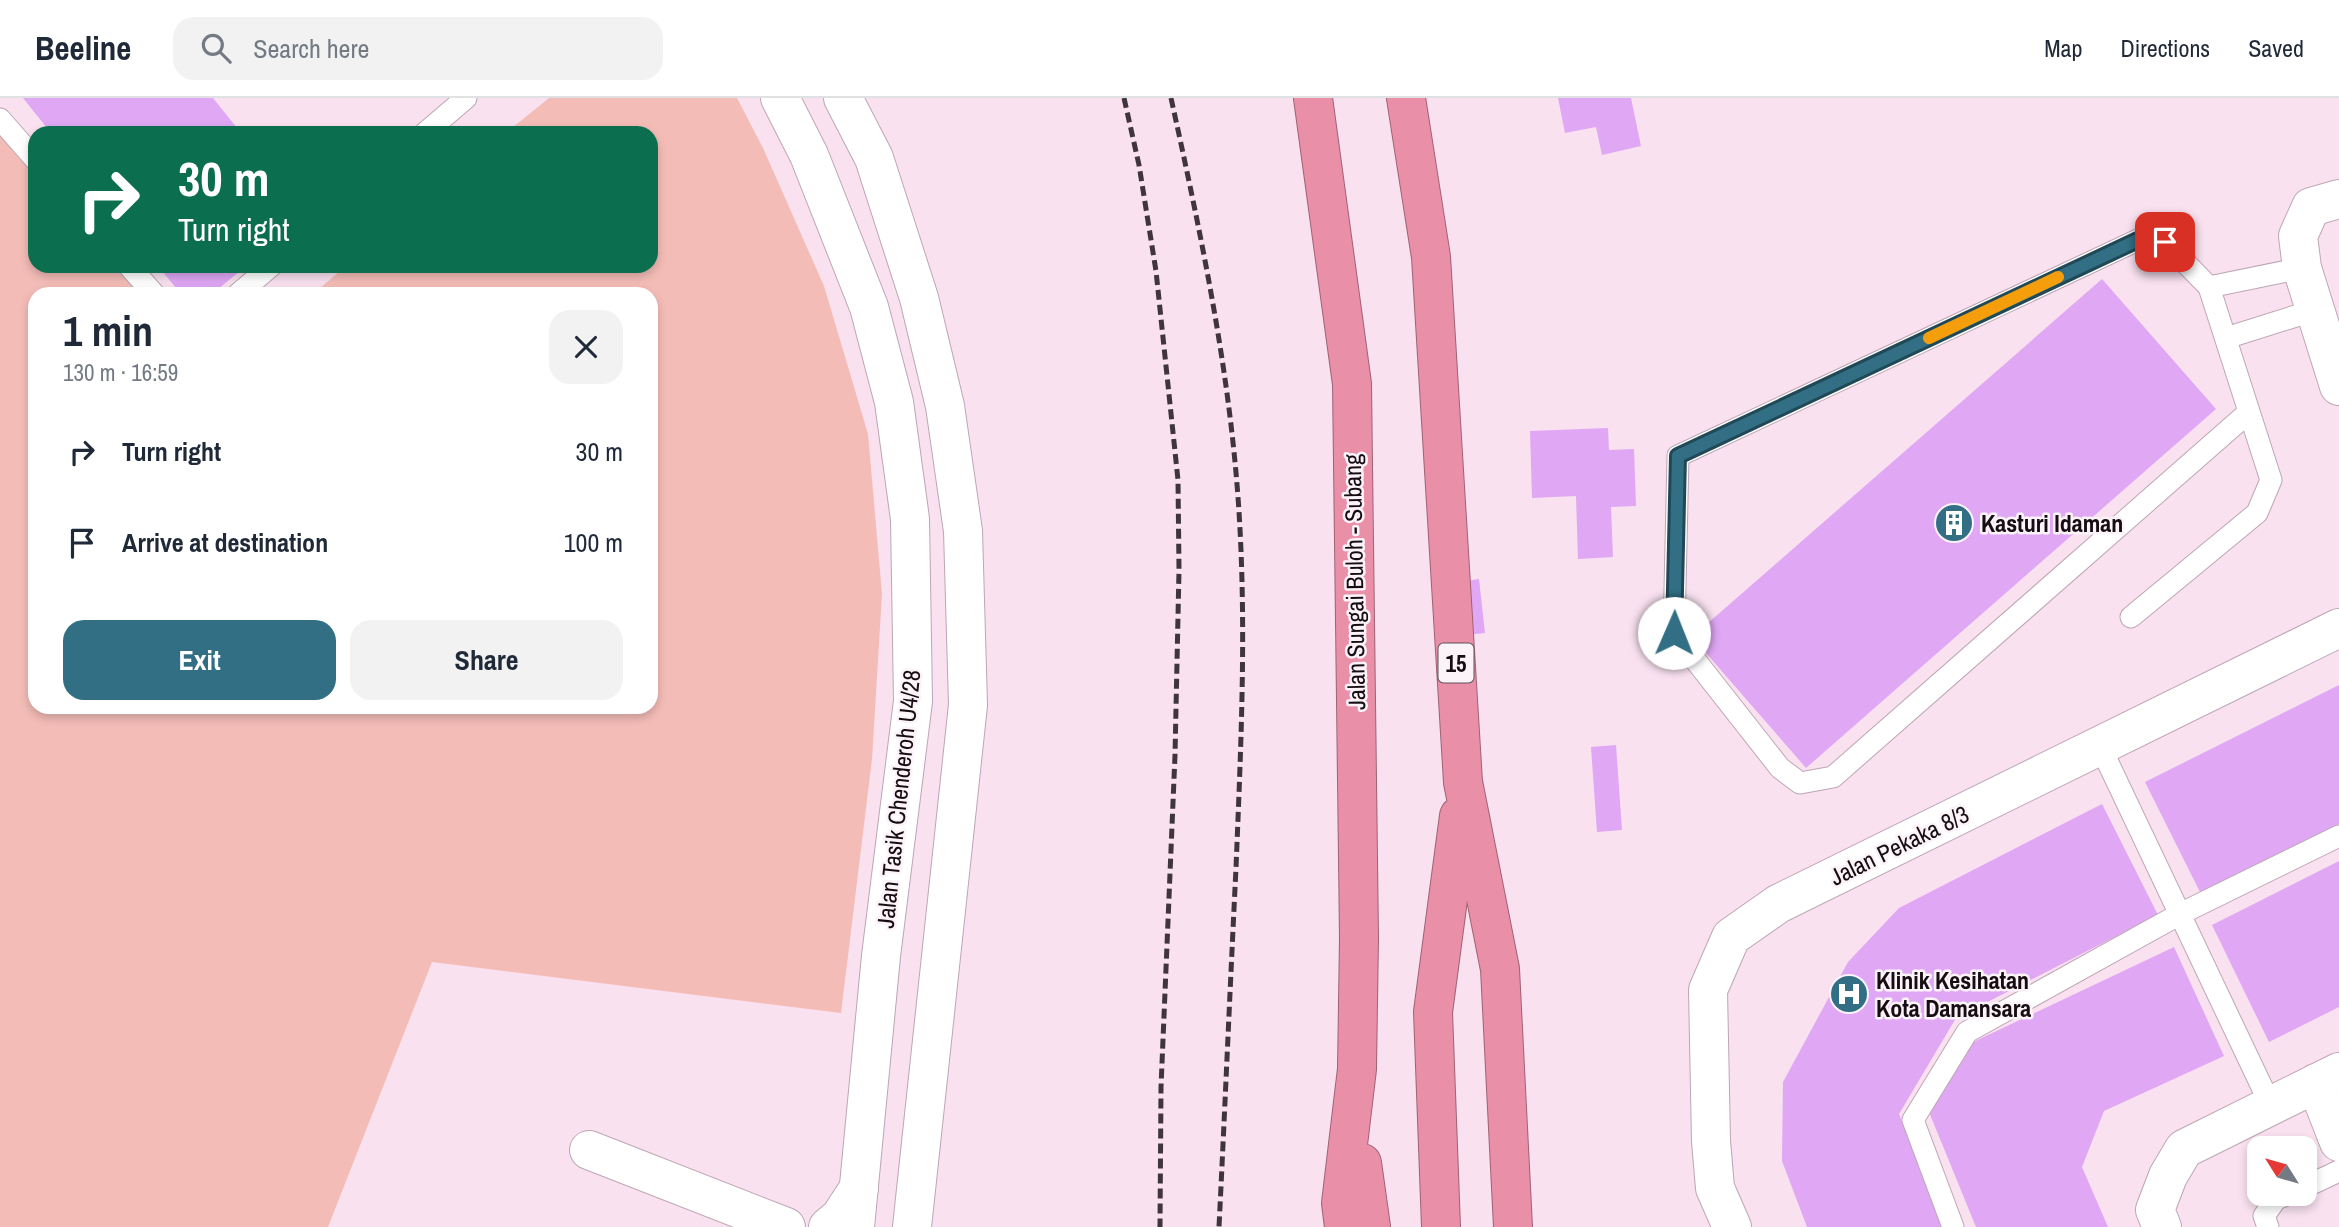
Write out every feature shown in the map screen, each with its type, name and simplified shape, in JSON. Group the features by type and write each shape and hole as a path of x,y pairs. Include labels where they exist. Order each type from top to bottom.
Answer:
{"highway":[{"name":"Jalan Sungai Buloh - Subang","path":"1313,98 1352,384 1359,938 1357,1069 1360,1148 1371,1227"},
{"name":"15","path":"1406,98 1431,257 1463,782 1500,969 1513,1227"},
{"path":"1441,1227 1433,1012 1463,782"},
{"name":"Jalan Sungai Buloh - Subang","path":"1344,1227 1341,1203 1357,1069"}],"street":[{"name":"Jalan Tasik Chenderoh U4/28","path":"780,98 809,155 869,307 894,402 910,519 913,701 881,956 855,1227"},
{"path":"843,98 874,158 919,298 945,406 962,531 968,705 912,1227"},
{"path":"2339,199 2311,207 2298,236 2302,268 2339,386"},
{"name":"Jalan Pekaka 8/3","path":"1732,1227 1715,1188 1711,1142 1707,990 1731,937 1778,904 2339,628"},
{"path":"2162,1227 2155,1210 2168,1176 2184,1149 2328,1078 2339,1142"},
{"path":"589,1150 786,1227"},
{"path":"828,1227 840,1217 859,1188"}],"lane":[{"path":"433,126 466,98"},
{"path":"0,119 28,151"},
{"path":"2131,617 2257,513 2271,480 2209,287 2165,242 2140,239 1678,456 1674,633 1780,768 1800,783 1833,776 2249,412"},
{"path":"2209,287 2302,268"},
{"path":"135,273 148,287"},
{"path":"246,287 263,273"},
{"path":"2226,338 2315,310"},
{"path":"2100,746 2271,1106"},
{"path":"1954,1227 1913,1120 1967,1032 2180,914 2339,836"},
{"path":"2317,1181 2339,1171"},
{"path":"2268,1227 2264,1216 2271,1206"}],"shaded area":[{"path":"549,98 737,98 763,148 824,286 868,434 882,594 872,759 841,1013 432,962 328,1227 0,1227 0,119 28,153 28,273 128,273 139,287 28,287 28,714 658,714 658,287 321,287 338,273 658,273 658,126 515,126"}],"building":[{"path":"23,98 213,98 235,126 45,126"},
{"path":"1558,98 1631,98 1641,146 1602,155 1596,127 1565,133"},
{"path":"164,273 238,273 220,287 175,287"},
{"name":"Kasturi Idaman","path":"2102,279 2216,409 1806,768 1692,637"},
{"path":"1608,428 1609,450 1634,449 1636,506 1611,507 1613,557 1578,559 1576,496 1532,498 1530,431"},
{"path":"1479,579 1485,633 1466,635 1459,582"},
{"path":"2339,685 2339,824 2201,894 2145,782"},
{"path":"1616,745 1622,830 1597,832 1591,747"},
{"path":"2102,804 2158,915 1956,1018 1899,1114 1943,1227 1807,1227 1782,1161 1783,1082 1848,962 1899,908"},
{"path":"2339,861 2339,1007 2269,1042 2212,925"},
{"path":"2174,947 2224,1056 2104,1111 2082,1167 2108,1227 1976,1227 1929,1112 1969,1044"}],"railway":[{"path":"1124,98 1139,165 1156,271 1178,480 1175,755 1161,1087 1160,1227"},
{"path":"1171,98 1220,346 1233,447 1241,543 1241,729 1219,1227"}],"slow traffic":[{"path":"1929,338 2058,277"}],"place":[{"name":"Kasturi Idaman","path":"1954,523"},
{"name":"Klinik Kesihatan Kota Damansara","path":"1849,994"}],"route":[{"path":"1674,633 1678,456 2140,239 2165,242"}]}
